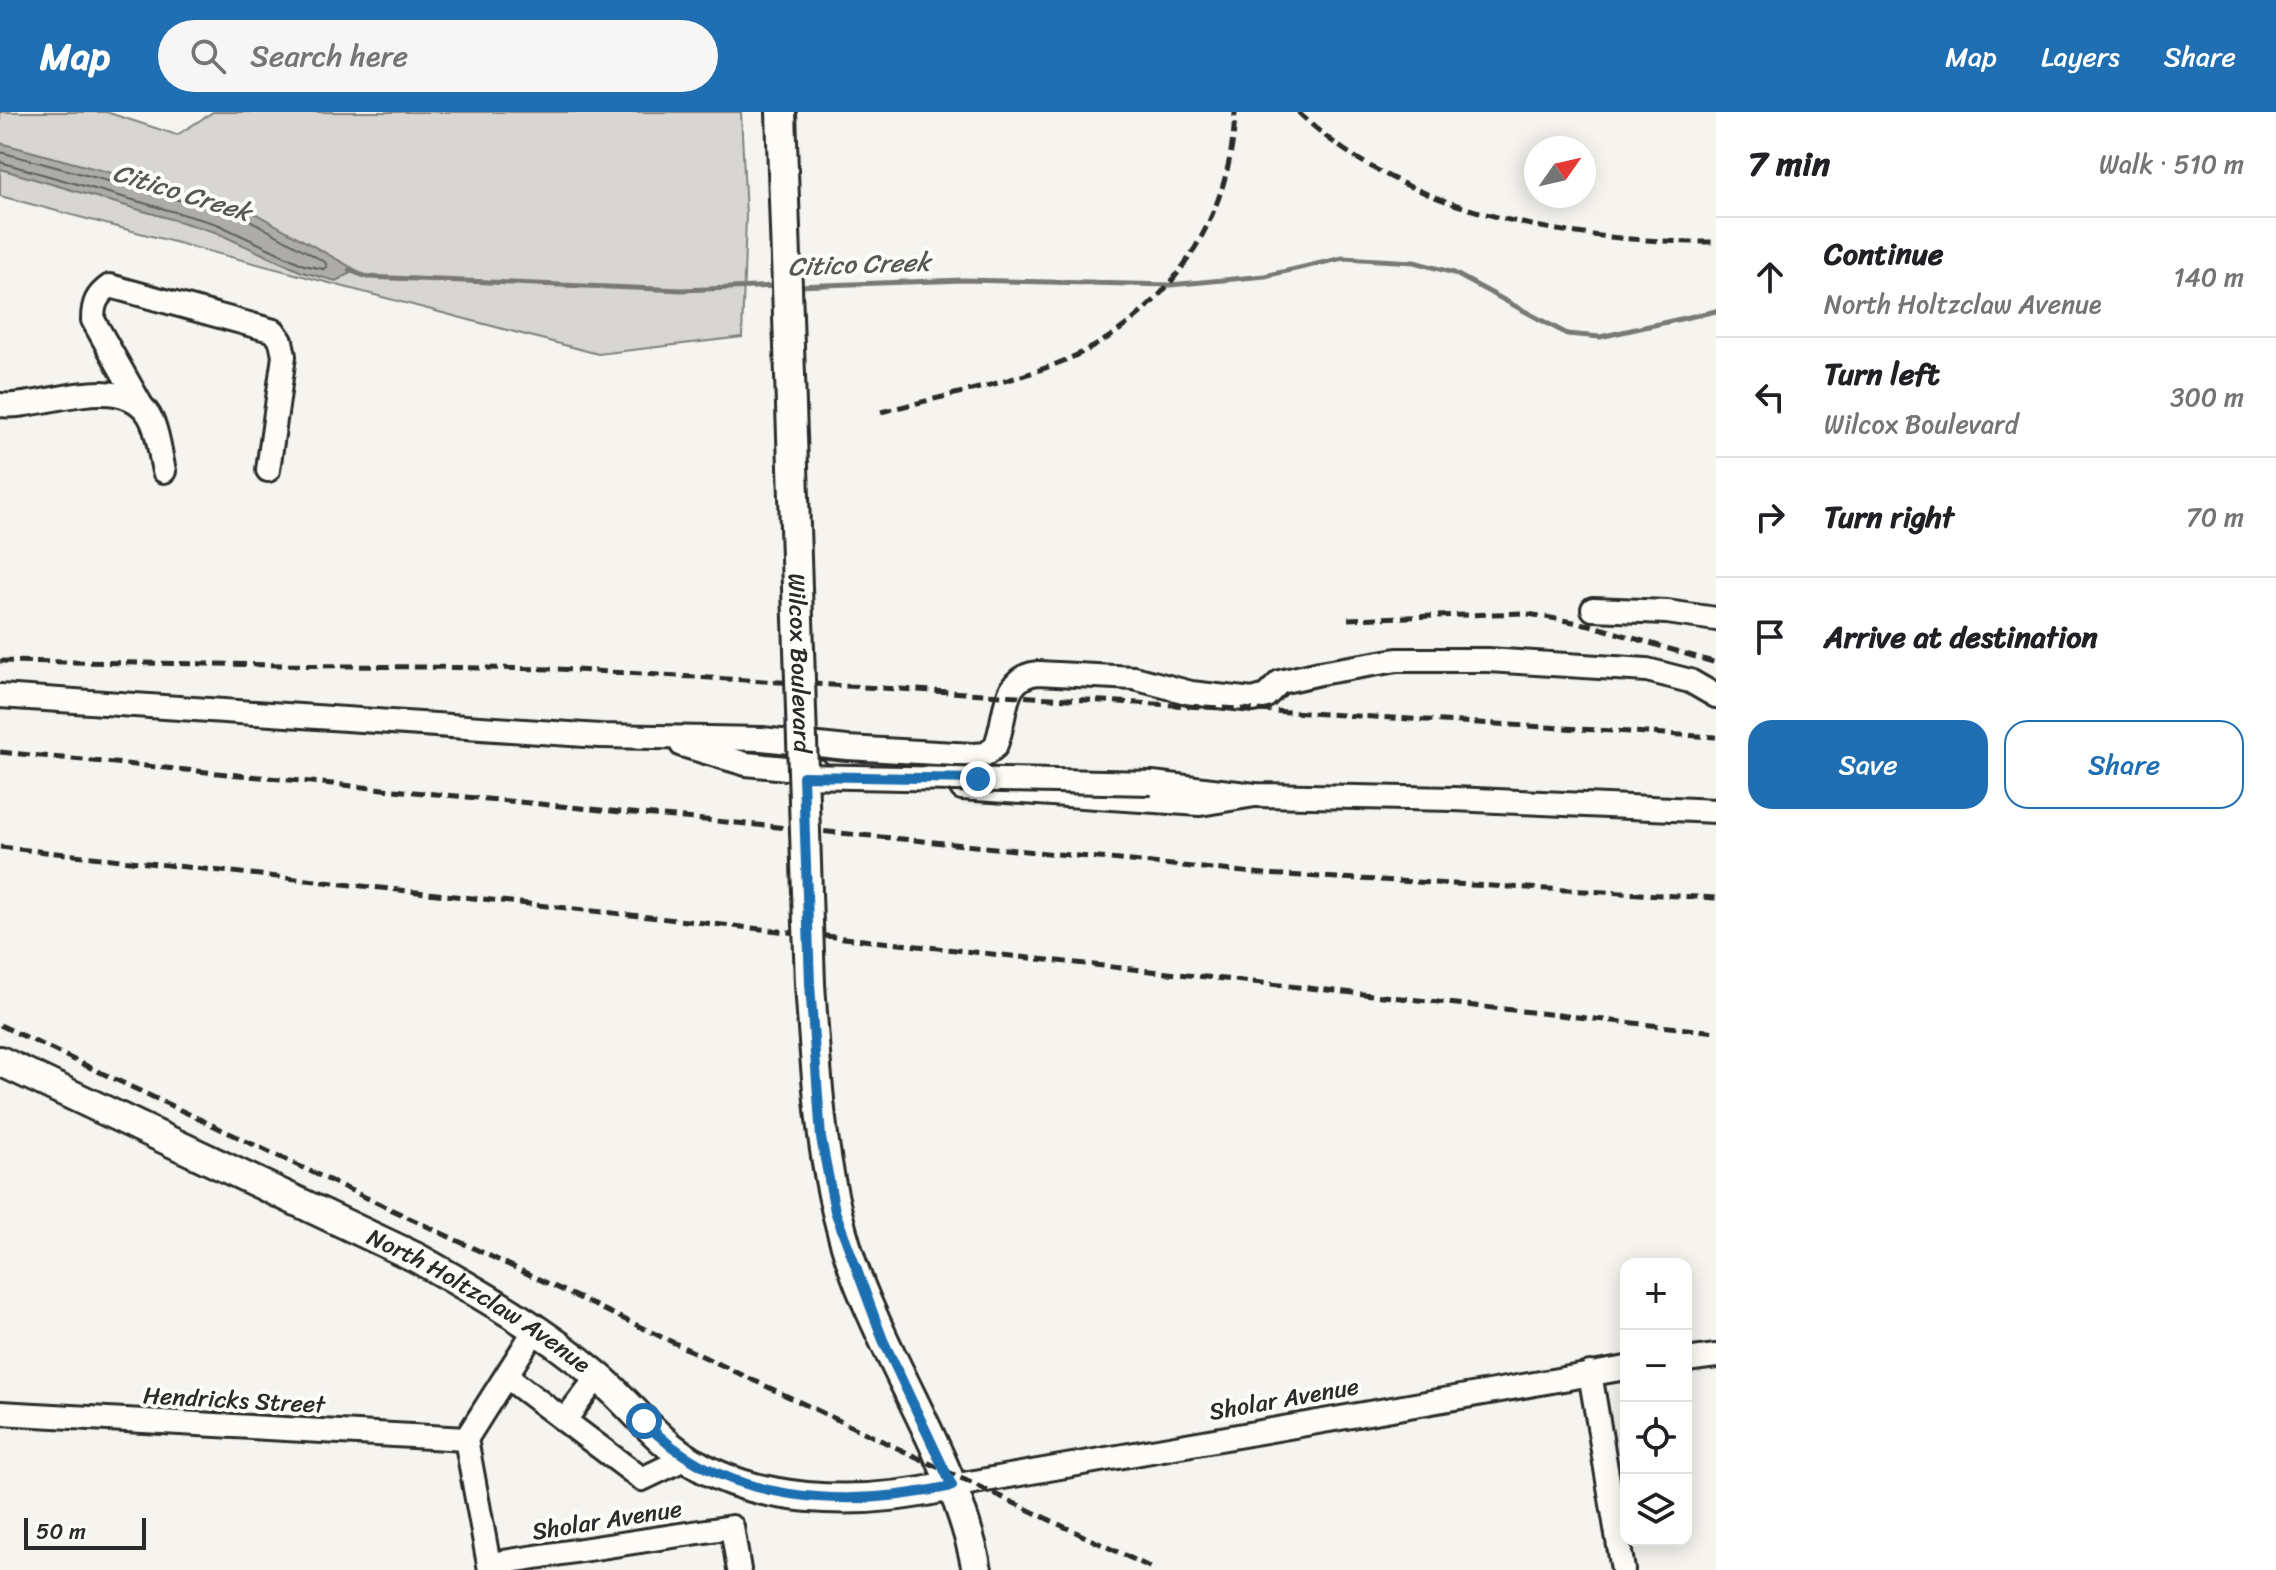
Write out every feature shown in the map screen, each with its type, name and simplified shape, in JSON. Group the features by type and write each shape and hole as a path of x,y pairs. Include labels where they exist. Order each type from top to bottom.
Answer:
{"main road":[{"name":"Wilcox Boulevard","path":"781,112 810,984 821,1138 835,1211 883,1340 952,1486 977,1570"},
{"name":"North Holtzclaw Avenue","path":"0,1061 417,1258 535,1330 598,1376 657,1435 686,1458 731,1479 803,1496 863,1499 952,1486"}],"street":[{"path":"164,471 152,422 93,320 93,307 99,293 110,286 274,331 281,341 284,356 268,470"},
{"path":"0,405 17,407 107,393 141,405"},
{"path":"1593,609 1667,612 1716,619"},
{"path":"0,696 986,754 1000,736 1008,695 1014,682 1024,675 1038,673 1134,678 1191,693 1253,700 1266,696 1280,682 1320,673 1397,660 1488,660 1647,670 1690,681 1716,696"},
{"path":"646,736 746,764 999,792 1200,804 1255,795"},
{"path":"803,776 1152,783 1255,795 1454,799 1716,811"},
{"path":"490,1567 466,1439 535,1330"},
{"path":"1692,1359 1716,1356"},
{"name":"Sholar Avenue","path":"952,1486 1620,1369"},
{"path":"1590,1373 1623,1570"},
{"path":"565,1420 598,1376"},
{"path":"507,1377 642,1479 686,1458"},
{"name":"Hendricks Street","path":"0,1413 466,1439"},
{"name":"Sholar Avenue","path":"490,1567 732,1527 739,1570"}],"shaded area":[{"path":"0,112 106,112 177,135 213,112 741,112 746,216 742,337 598,354 0,196"}],"water":[{"path":"0,143 249,210 356,270 336,281 302,272 215,232 0,169"}],"waterway":[{"name":"Citico Creek","path":"796,286 964,280 1170,285 1265,276 1343,258 1414,262 1454,273 1567,334 1600,337 1716,311"},
{"name":"Citico Creek","path":"349,270 367,277 682,290 778,286"}],"railway":[{"path":"881,412 1049,367 1098,344 1128,324 1177,274 1212,214 1232,147 1235,112"},
{"path":"1298,112 1341,147 1388,176 1439,199 1494,216 1606,237 1716,242"},
{"path":"1348,619 1523,613 1590,625 1716,663"},
{"path":"0,661 558,669 1716,737"},
{"path":"0,752 1265,874 1716,898"},
{"path":"0,847 1716,1032"},
{"path":"0,1025 1156,1570"}],"route":[{"path":"644,1421 686,1458 716,1473 755,1486 803,1496 863,1499 952,1486 883,1340 835,1211 821,1138 810,984 803,776 978,779"}]}
